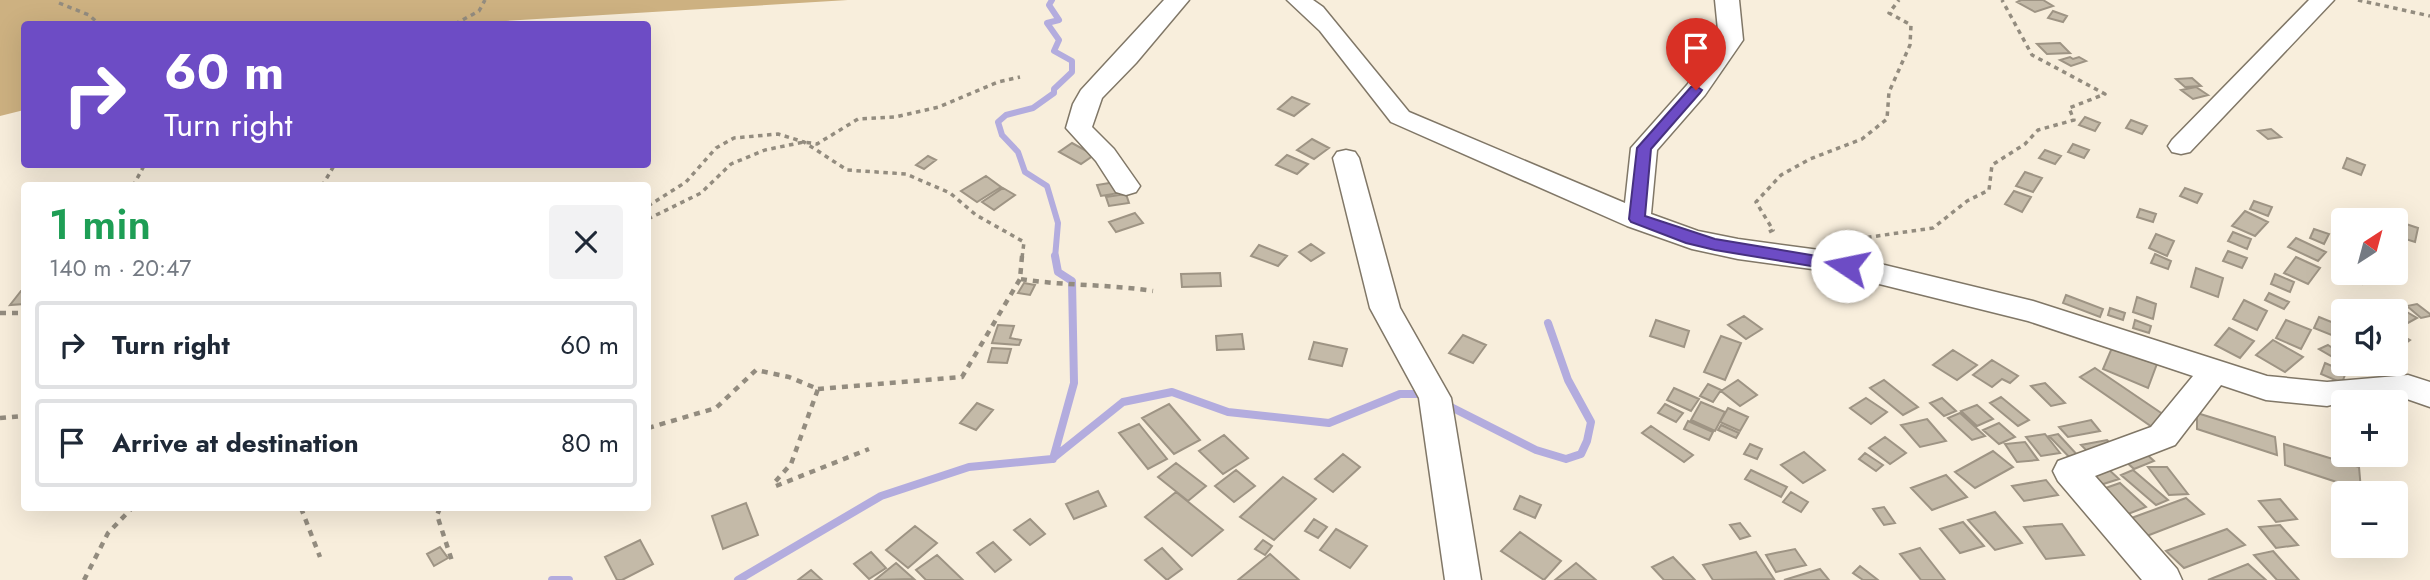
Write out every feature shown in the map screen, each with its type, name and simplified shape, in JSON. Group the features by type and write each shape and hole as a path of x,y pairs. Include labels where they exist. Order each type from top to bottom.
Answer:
{"street":[{"path":"1126,186 1105,155 1079,128 1082,110 1090,93 1124,62 1177,0"},
{"path":"1299,0 1327,23 1373,89 1400,117 1637,219 1692,239 1738,250 1847,266 2033,312 2142,350 2266,388 2327,394 2379,392 2408,387 2430,395"},
{"path":"1637,219 1644,148 1696,90 1731,40 1727,0"},
{"path":"2181,146 2322,0"},
{"path":"1346,158 1385,308 1435,398 1463,580"},
{"path":"2164,580 2070,471 2163,436 2215,371"}],"path":[{"path":"461,21 479,11 485,0"},
{"path":"1738,250 1773,230 1756,202 1781,175 1810,159 1862,139 1887,119 1889,92 1910,45 1911,25 1889,13 1899,0"},
{"path":"1847,266 1863,238 1933,228 1967,201 1989,190 1992,165 2025,144 2038,130 2074,120 2069,108 2105,94 2032,55 2002,0"},
{"path":"2358,0 2430,16"},
{"path":"59,4 89,15 96,21"},
{"path":"651,204 686,182 716,148 734,138 778,134 817,144 858,119 895,117 939,107 998,82 1020,76"},
{"path":"651,218 701,193 731,164 765,150 804,142 847,170 906,174 950,193 976,215 1024,242 1020,279 962,377 818,389 789,377 756,370 716,408 651,427"},
{"path":"1020,279 1046,283 1107,284 1153,291"},
{"path":"0,313 21,313"},
{"path":"818,389 791,464 774,484 869,449"},
{"path":"0,418 21,416"},
{"path":"84,580 108,533 129,511"},
{"path":"302,511 320,557"},
{"path":"439,511 437,515 452,561"}],"shaded area":[{"path":"0,0 848,0 506,21 21,21 21,111 0,116"}],"building":[{"path":"2043,0 2053,6 2035,12 2017,2"},
{"path":"2053,11 2067,16 2063,22 2048,18"},
{"path":"2060,43 2070,53 2047,54 2037,44"},
{"path":"2079,57 2086,61 2071,66 2060,60"},
{"path":"2192,78 2201,86 2185,87 2176,79"},
{"path":"2196,87 2208,95 2193,99 2181,90"},
{"path":"1292,97 1309,104 1294,116 1278,109"},
{"path":"2085,117 2100,123 2095,131 2079,125"},
{"path":"2131,120 2147,126 2142,134 2126,128"},
{"path":"2271,129 2281,137 2268,139 2258,131"},
{"path":"1312,139 1329,148 1314,159 1297,150"},
{"path":"1072,143 1094,155 1081,164 1059,152"},
{"path":"2073,144 2089,150 2084,158 2068,152"},
{"path":"2045,150 2061,156 2055,164 2039,158"},
{"path":"1287,155 1308,164 1297,174 1276,165"},
{"path":"928,156 936,160 924,169 916,165"},
{"path":"2347,158 2365,165 2361,175 2343,168"},
{"path":"2025,172 2042,178 2033,192 2016,186"},
{"path":"986,176 1001,187 977,202 961,191"},
{"path":"1122,181 1125,192 1101,196 1097,185"},
{"path":"1003,188 1015,195 994,210 982,202"},
{"path":"2185,188 2202,194 2197,203 2180,196"},
{"path":"2014,191 2031,197 2022,212 2005,204"},
{"path":"1126,194 1129,203 1109,206 1106,197"},
{"path":"2254,201 2272,207 2268,216 2250,209"},
{"path":"2140,209 2156,214 2153,222 2137,217"},
{"path":"2245,211 2268,222 2255,236 2232,226"},
{"path":"1135,213 1143,223 1116,232 1109,222"},
{"path":"2408,225 2418,228 2415,242 2408,240"},
{"path":"2314,229 2329,234 2324,244 2310,238"},
{"path":"2233,232 2251,239 2247,249 2228,241"},
{"path":"2156,234 2174,241 2167,256 2149,248"},
{"path":"2296,238 2326,252 2318,261 2288,247"},
{"path":"1311,244 1324,253 1311,261 1299,252"},
{"path":"1259,245 1287,256 1278,266 1251,256"},
{"path":"2228,251 2247,258 2242,268 2223,261"},
{"path":"2155,254 2171,261 2168,269 2151,263"},
{"path":"2296,257 2320,268 2308,284 2284,273"},
{"path":"2196,268 2223,278 2218,297 2191,287"},
{"path":"1220,273 1221,286 1182,287 1181,274"},
{"path":"2275,274 2294,282 2290,292 2271,284"},
{"path":"1844,275 1860,283 1853,293 1836,285"},
{"path":"1024,283 1035,285 1030,295 1018,293"},
{"path":"21,291 21,304 10,305"},
{"path":"2269,293 2289,302 2284,309 2265,300"},
{"path":"2066,295 2103,309 2100,317 2063,303"},
{"path":"2137,297 2156,304 2153,319 2133,312"},
{"path":"2244,300 2267,311 2257,330 2233,319"},
{"path":"2417,304 2430,316 2421,318 2408,306"},
{"path":"2110,308 2125,313 2123,320 2108,315"},
{"path":"2408,313 2417,318 2408,323"},
{"path":"1744,316 1762,329 1746,339 1728,325"},
{"path":"2319,317 2331,322 2331,335 2314,328"},
{"path":"1656,320 1689,331 1684,347 1650,336"},
{"path":"2135,320 2151,326 2149,333 2133,328"},
{"path":"2286,320 2311,330 2301,349 2276,338"},
{"path":"998,325 1014,326 1010,338 1021,340 1019,345 992,343"},
{"path":"2229,328 2254,341 2240,358 2215,345"},
{"path":"1242,334 1244,349 1217,350 1216,336"},
{"path":"1463,335 1486,345 1473,363 1449,353"},
{"path":"1721,336 1741,343 1725,380 1704,372"},
{"path":"2273,340 2303,357 2285,372 2256,355"},
{"path":"1314,342 1347,349 1342,366 1309,359"},
{"path":"2114,343 2158,361 2148,388 2103,369"},
{"path":"2328,345 2331,347 2331,356 2319,349"},
{"path":"992,348 1011,349 1007,363 988,362"},
{"path":"1953,350 1977,365 1957,380 1933,365"},
{"path":"1992,360 2018,376 2010,383 2002,379 1992,387 1973,375"},
{"path":"2325,363 2331,366 2331,376 2345,376 2342,383 2321,374"},
{"path":"2095,368 2170,419 2155,429 2080,377"},
{"path":"1738,380 1757,395 1740,406 1721,391"},
{"path":"1884,380 1918,407 1903,415 1870,388"},
{"path":"2045,383 2065,403 2051,406 2031,386"},
{"path":"1708,384 1721,390 1713,402 1700,396"},
{"path":"1674,388 1699,399 1691,411 1667,400"},
{"path":"2001,397 2029,420 2018,426 1990,403"},
{"path":"1866,398 1887,412 1871,424 1850,408"},
{"path":"1942,398 1956,411 1944,416 1930,403"},
{"path":"1701,402 1725,412 1715,431 1691,420"},
{"path":"977,403 993,410 976,430 960,423"},
{"path":"1169,404 1200,440 1174,454 1142,418"},
{"path":"1665,404 1683,413 1676,422 1658,413"},
{"path":"1977,405 1993,419 1977,426 1961,411"},
{"path":"1728,408 1748,417 1740,431 1720,422"},
{"path":"1960,413 1985,436 1972,440 1948,418"},
{"path":"2197,413 2275,437 2277,455 2197,429"},
{"path":"1927,419 1946,441 1920,447 1901,425"},
{"path":"2091,420 2100,431 2068,437 2059,427"},
{"path":"1688,421 1713,432 1709,440 1684,429"},
{"path":"1999,423 2015,437 1999,444 1983,430"},
{"path":"1139,424 1167,459 1148,469 1119,433"},
{"path":"1721,425 1739,433 1736,438 1718,430"},
{"path":"1651,426 1693,455 1684,462 1642,433"},
{"path":"2045,434 2060,453 2041,456 2026,437"},
{"path":"2058,434 2081,459 2072,460 2049,436"},
{"path":"1224,435 1248,458 1223,474 1199,451"},
{"path":"1885,437 1906,453 1890,464 1869,448"},
{"path":"2107,440 2117,450 2091,455 2081,445"},
{"path":"2025,442 2038,460 2017,462 2005,444"},
{"path":"1750,444 1762,449 1757,459 1744,454"},
{"path":"2284,444 2331,458 2331,467 2359,467 2360,481 2334,481 2285,465"},
{"path":"2142,450 2154,461 2134,469 2122,458"},
{"path":"1993,451 2013,467 1975,488 1955,472"},
{"path":"1804,452 1825,470 1803,483 1781,465"},
{"path":"1865,453 1883,465 1876,471 1859,459"},
{"path":"1343,454 1360,467 1333,492 1315,479"},
{"path":"1176,463 1206,486 1188,501 1158,477"},
{"path":"2106,467 2119,479 2097,486 2085,475"},
{"path":"2148,467 2167,467 2188,494 2169,495"},
{"path":"1236,470 1255,486 1234,502 1215,486"},
{"path":"1751,470 1787,487 1781,497 1745,479"},
{"path":"2133,470 2168,500 2156,505 2121,475"},
{"path":"1946,475 1967,497 1932,510 1911,488"},
{"path":"1283,477 1316,499 1274,540 1240,517"},
{"path":"2046,480 2058,495 2024,501 2012,486"},
{"path":"2120,483 2146,507 2120,517 2094,492"},
{"path":"1098,491 1106,506 1074,519 1066,504"},
{"path":"1176,492 1223,530 1192,556 1145,517"},
{"path":"1791,492 1808,502 1801,512 1783,502"},
{"path":"1520,496 1541,505 1535,518 1514,509"},
{"path":"2186,498 2204,514 2144,537 2126,520"},
{"path":"2280,499 2297,519 2276,522 2259,501"},
{"path":"746,503 758,535 723,549 712,516"},
{"path":"1884,507 1895,523 1884,525 1873,509"},
{"path":"1995,512 2022,543 1995,550 1968,520"},
{"path":"1030,519 1045,534 1030,545 1014,530"},
{"path":"1314,519 1327,527 1318,538 1305,531"},
{"path":"1963,522 1984,546 1960,553 1940,529"},
{"path":"1740,523 1750,536 1740,539 1730,525"},
{"path":"2062,524 2084,555 2046,559 2024,527"},
{"path":"2280,525 2298,545 2276,548 2259,527"},
{"path":"915,526 937,543 908,568 886,550"},
{"path":"1336,529 1367,546 1350,568 1320,550"},
{"path":"2227,529 2245,545 2184,568 2166,551"},
{"path":"1520,532 1561,561 1544,580 1501,551"},
{"path":"640,540 653,564 617,580 605,557"},
{"path":"1263,540 1272,546 1265,555 1255,549"},
{"path":"993,542 1011,560 995,572 977,553"},
{"path":"440,547 448,558 434,566 427,554"},
{"path":"1162,548 1182,569 1167,580 1145,560"},
{"path":"1920,548 1945,580 1921,580 1900,554"},
{"path":"1795,549 1806,565 1776,572 1766,555"},
{"path":"2273,551 2299,580 2277,580 2254,555"},
{"path":"871,552 886,568 869,579 854,564"},
{"path":"1756,552 1774,579 1713,580 1703,565"},
{"path":"1270,554 1299,580 1238,580"},
{"path":"937,555 963,580 926,580 916,570"},
{"path":"1673,557 1695,580 1664,580 1652,567"},
{"path":"896,563 914,579 875,580"},
{"path":"1576,563 1596,580 1555,580"},
{"path":"2248,564 2266,580 2208,580"},
{"path":"1860,566 1878,580 1863,580 1853,573"},
{"path":"1820,569 1829,580 1784,580"},
{"path":"811,570 822,580 798,580"}],"waterway":[{"path":"1052,0 1049,5 1059,20 1047,23 1059,40 1054,51 1072,61 1072,72 1054,89 1054,93 1033,108 1006,115 998,122 1002,135 1018,152 1025,172 1047,186 1058,223 1055,257"},
{"path":"1053,458 1074,383 1072,281 1058,272 1055,257"},
{"path":"1447,405 1536,450 1566,459 1581,454 1591,422 1568,380 1548,323"},
{"path":"1053,458 1123,402 1172,392 1228,412 1329,423 1400,394 1424,394"},
{"path":"738,580 881,496 969,467 1053,458"},
{"path":"552,580 569,580"}],"route":[{"path":"1696,90 1644,148 1637,219 1692,239 1738,250 1847,266"}]}
